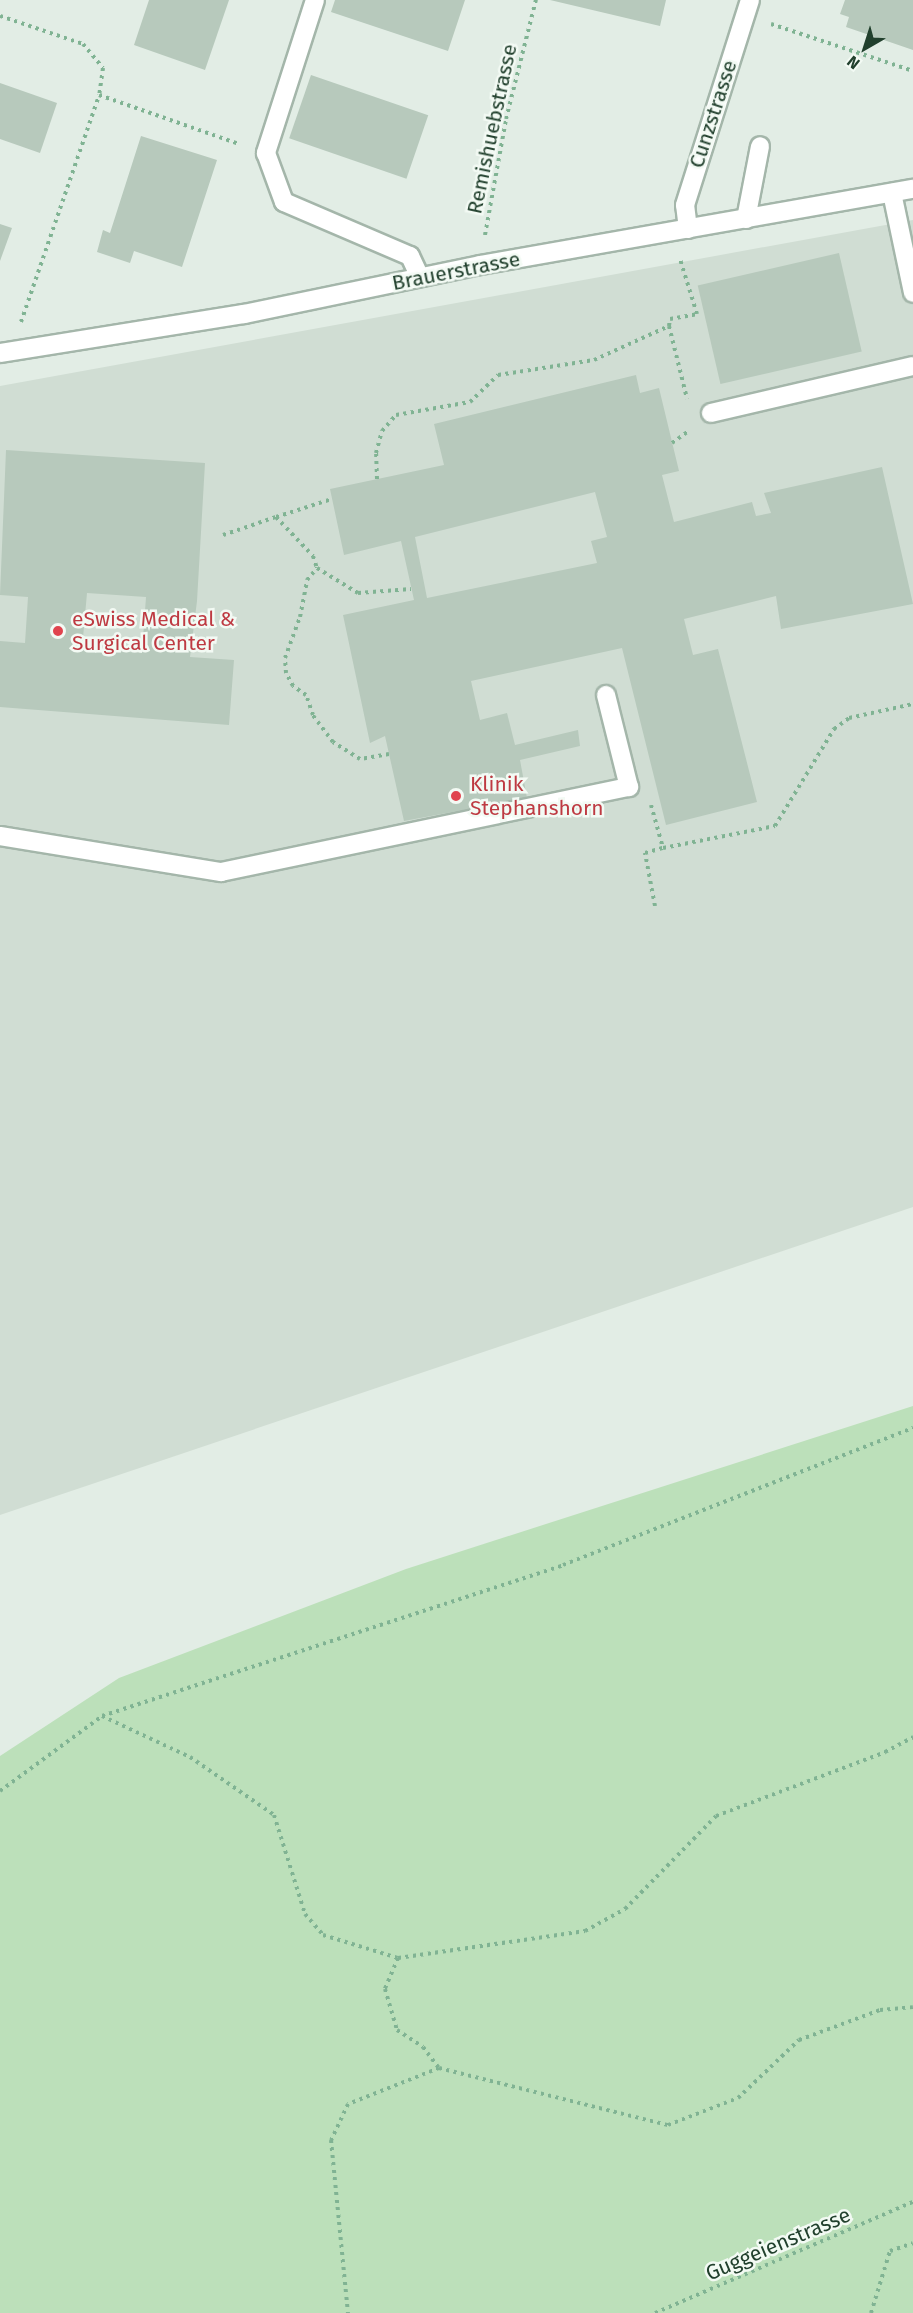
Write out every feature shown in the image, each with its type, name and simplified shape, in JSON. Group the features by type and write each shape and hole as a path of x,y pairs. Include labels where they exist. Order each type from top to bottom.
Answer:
{"street":[{"path":"315,0 266,153 284,202 410,256 420,277"},
{"name":"Cunzstrasse","path":"688,229 685,205 748,6"},
{"path":"746,219 760,146"},
{"name":"Brauerstrasse","path":"0,353 244,314 480,265 913,189"},
{"path":"892,194 913,293"},
{"path":"711,413 913,366"},
{"path":"0,836 221,872 629,787 606,695"}],"path":[{"name":"Remishuebstrasse","path":"480,265 506,119 536,0"},
{"path":"748,6 797,35 913,71"},
{"path":"0,16 83,44 103,68 99,96 19,327"},
{"path":"99,96 266,153"},
{"path":"678,253 697,314 670,319 669,326 688,404"},
{"path":"378,479 376,453 382,431 396,415 470,402 498,375 594,360 669,326"},
{"path":"223,536 276,516 332,499"},
{"path":"276,516 312,556 318,568 358,593 411,589"},
{"path":"318,568 307,580 300,617 287,646 286,673 293,686 306,695 313,715 333,742 360,759 389,754"},
{"path":"655,906 645,853 775,826 834,729 849,718 913,704"},
{"path":"629,787 650,803 663,848"},
{"path":"0,1791 102,1716 563,1565 913,1428"},
{"path":"102,1716 190,1757 274,1815 305,1914 322,1935 398,1958 585,1931 626,1909 716,1816 885,1752 913,1737"},
{"path":"398,1958 385,1989 398,2030 423,2047 439,2068"},
{"path":"348,2313 330,2140 348,2104 439,2068 668,2125 738,2098 799,2040 880,2010 913,2007"},
{"name":"Guggeienstrasse","path":"655,2313 913,2202"},
{"path":"871,2313 890,2251 913,2243"}],"shaded area":[{"name":"Klinik Stephanshorn","path":"913,220 913,1207 0,1515 0,386"}],"green space":[{"path":"913,1406 913,2313 0,2313 0,1756 119,1678 406,1569"}],"building":[{"path":"149,0 229,0 205,70 134,45"},
{"path":"335,0 465,0 448,51 331,12"},
{"path":"550,0 666,0 660,26"},
{"path":"845,0 913,0 913,50 846,27 849,17 840,14"},
{"path":"311,75 428,115 406,179 289,138"},
{"path":"0,83 57,103 40,153 0,139"},
{"path":"141,136 217,160 182,267 134,251 130,263 97,252 103,230 110,233"},
{"path":"0,224 12,228 0,261"},
{"path":"839,253 862,351 720,384 698,286"},
{"path":"636,375 640,393 659,388 679,471 662,475 674,522 752,502 756,516 771,513 764,493 882,467 913,604 781,629 776,596 684,619 693,655 718,649 757,802 666,825 622,648 471,681 480,720 507,713 515,745 578,730 580,746 520,760 527,798 404,821 385,736 370,743 343,615 414,600 401,541 344,555 330,489 444,465 434,424","holes":["595,492 607,537 591,541 597,563 427,598 415,537"]},
{"path":"6,450 205,463 197,601 190,657 234,660 229,725 0,707 0,641 25,643 28,597 0,595","holes":["87,593 146,597 142,653 82,649"]}],"place":[{"name":"eSwiss Medical & Surgical Center","path":"58,631"},
{"name":"Klinik Stephanshorn","path":"456,796"}]}
